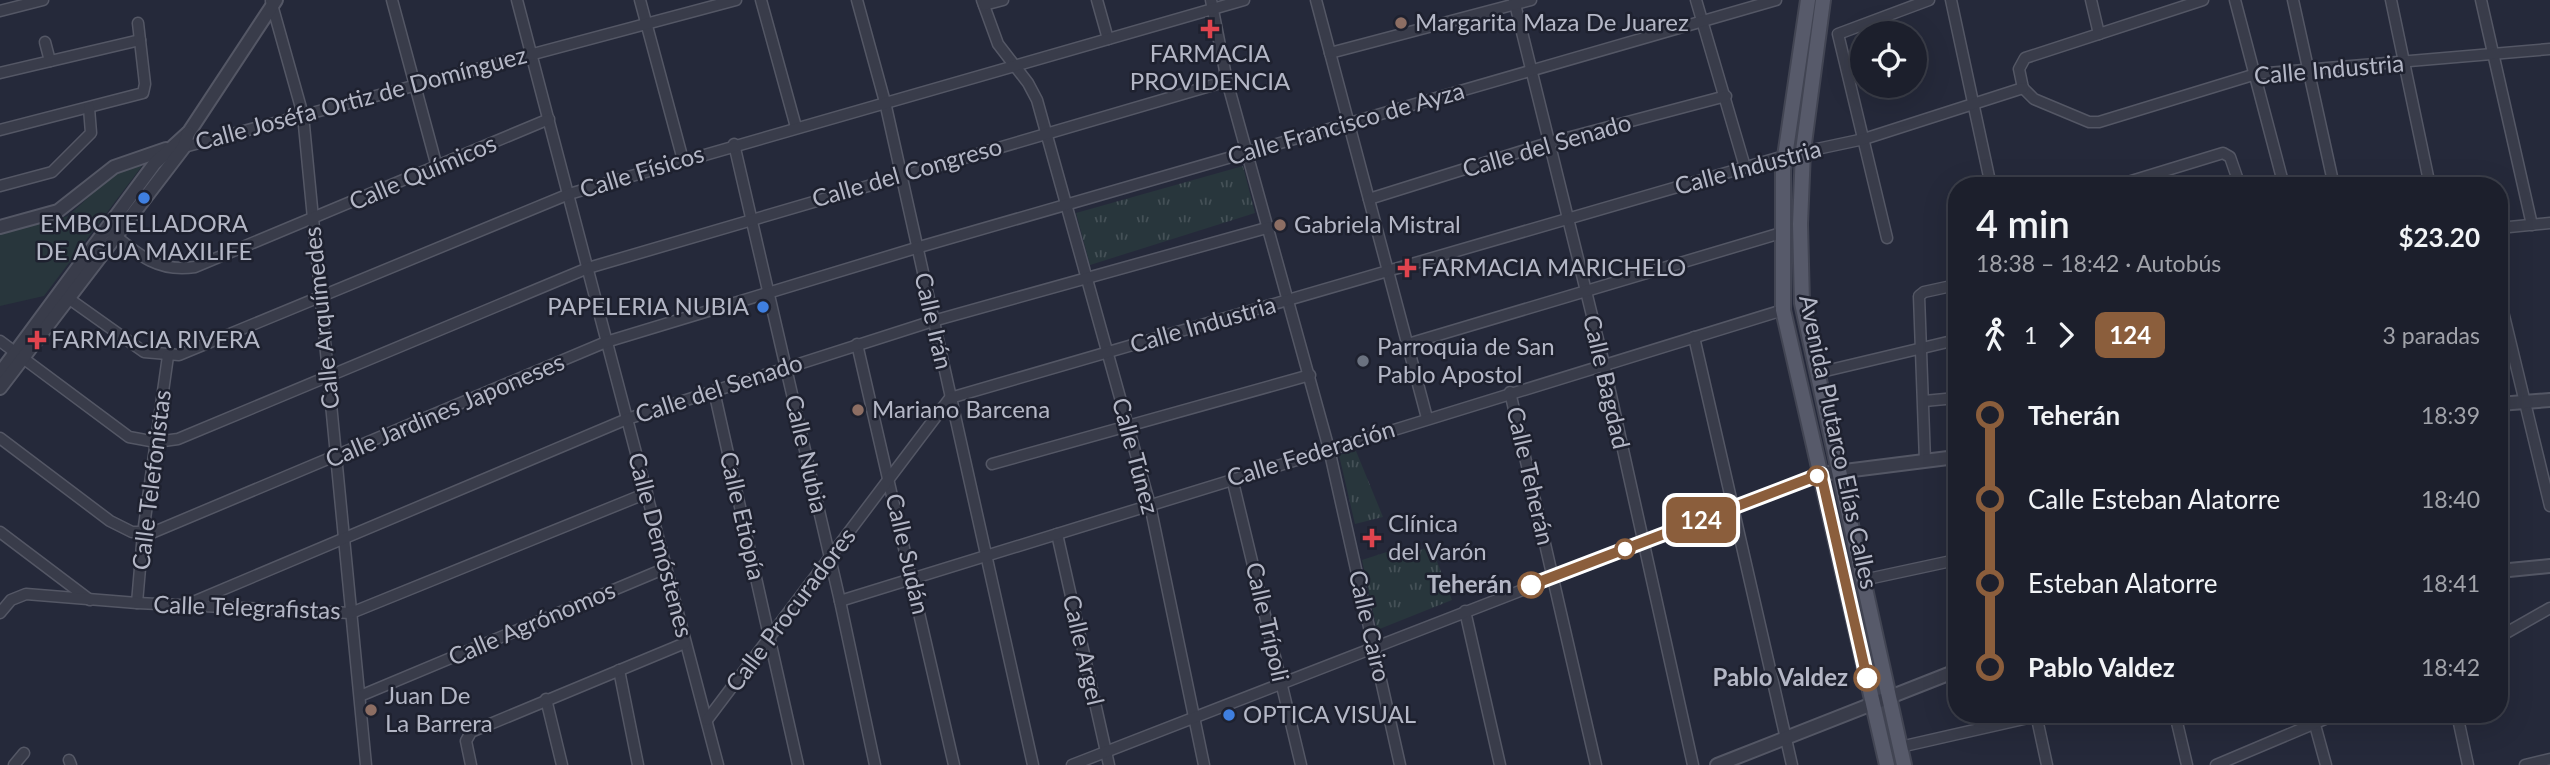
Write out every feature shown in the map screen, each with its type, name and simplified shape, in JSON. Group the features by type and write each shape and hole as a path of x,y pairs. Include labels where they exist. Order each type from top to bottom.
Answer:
{"main road":[{"name":"Avenida Plutarco Elías Calles","path":"1808,0 1784,156 1781,233 1783,310 1887,765"},
{"name":"Avenida Plutarco Elías Calles","path":"1823,0 1803,151 1800,224 1802,303 1904,765"},
{"path":"1804,32 1819,34"}],"street":[{"path":"0,12 43,0"},
{"path":"392,0 437,167"},
{"name":"Calle Demóstenes","path":"517,0 718,765"},
{"path":"640,0 683,160"},
{"name":"Calle Joséfa Ortiz de Domínguez","path":"0,228 58,211 114,167 169,148 184,147 736,0"},
{"path":"761,0 796,127"},
{"name":"Calle Irán","path":"858,0 885,102 1032,765"},
{"path":"983,3 1003,0"},
{"path":"1097,0 1108,39"},
{"name":"Calle Físicos","path":"167,356 191,351 569,194 1108,39 1211,5 1244,0"},
{"path":"1317,0 1427,418"},
{"path":"1331,53 1515,2 1531,0"},
{"path":"1696,0 1745,167"},
{"name":"Calle Francisco de Ayza","path":"916,248 1776,0"},
{"path":"1887,239 1838,34 1929,0"},
{"path":"1951,0 1989,177"},
{"path":"2091,0 2099,34"},
{"path":"2023,88 2019,69 2023,60 2203,0"},
{"path":"2235,0 2282,177"},
{"path":"2293,0 2332,177"},
{"path":"2391,0 2428,177"},
{"path":"2481,0 2532,225"},
{"path":"0,373 68,298 169,148 188,131 273,2"},
{"name":"Calle Arquímedes","path":"273,2 303,115 366,765"},
{"name":"Calle Bagdad","path":"1515,2 1566,219 1604,364 1693,765"},
{"name":"Calle Túnez","path":"983,3 998,44 1033,91 1046,135 1150,505 1204,765"},
{"name":"Calle Cairo","path":"1211,5 1227,81 1270,226 1329,449 1400,765"},
{"path":"0,130 143,93 145,84 138,23"},
{"path":"0,73 140,40"},
{"path":"45,42 50,61"},
{"name":"Calle Industria","path":"950,398 1745,167 1803,151 1864,139 2023,88 2034,99 2089,122 2099,122 2256,74 2550,49"},
{"name":"Calle del Congreso","path":"156,442 178,439 327,379 588,268 751,217 1046,135 1227,81"},
{"name":"Calle del Senado","path":"1369,199 1548,143 1726,96"},
{"path":"0,186 55,170 91,133 89,108"},
{"name":"Calle Químicos","path":"111,232 153,263 181,269 195,267 549,119"},
{"path":"0,388 19,355 111,232 184,147 188,131"},
{"name":"Calle Nubia","path":"734,145 841,601 874,765"},
{"path":"2155,177 2227,154 2236,177"},
{"path":"2508,227 2550,223"},
{"name":"Calle del Senado","path":"186,605 626,419 933,321 1270,226"},
{"path":"1408,344 1781,233"},
{"name":"Calle Jardines Japoneses","path":"143,533 173,526 606,342 916,248"},
{"path":"1925,461 1921,293 1948,287"},
{"path":"68,298 129,344 144,352 167,356"},
{"name":"Calle Federación","path":"841,601 1510,392 1783,310"},
{"path":"2508,331 2550,506"},
{"path":"1694,337 1792,765"},
{"path":"0,341 130,437 156,442"},
{"path":"1817,373 1948,342"},
{"name":"Calle Sudán","path":"858,344 954,765"},
{"name":"Calle Telefonistas","path":"138,603 143,533 167,356"},
{"path":"992,464 1310,375"},
{"name":"Calle Etiopía","path":"714,391 797,765"},
{"name":"Calle Teherán","path":"1510,392 1596,765"},
{"name":"Calle Procuradores","path":"707,720 950,398"},
{"path":"1924,401 1948,399"},
{"path":"2508,403 2550,400"},
{"path":"0,438 110,521 143,533"},
{"path":"1072,765 1821,474 1948,458"},
{"name":"Calle Trípoli","path":"1233,478 1301,765"},
{"name":"Calle Telegrafistas","path":"0,613 11,600 22,594 138,603 351,613 647,492"},
{"path":"0,532 91,600"},
{"name":"Calle Argel","path":"1057,534 1109,765"},
{"path":"1863,580 1948,562"},
{"path":"2508,570 2550,566"},
{"name":"Calle Agrónomos","path":"360,696 666,568"},
{"path":"2508,632 2550,608"},
{"path":"1465,611 1500,765"},
{"path":"471,765 467,736 546,699 685,643"},
{"path":"619,670 638,765"},
{"path":"1717,765 1948,674"},
{"path":"546,699 562,765"},
{"path":"1900,747 2004,723"},
{"path":"2040,723 2047,765"},
{"path":"2177,723 2187,765"},
{"path":"2216,765 2305,723"},
{"path":"2315,723 2326,765"},
{"path":"2459,723 2468,765"},
{"path":"14,765 24,753"},
{"path":"2525,765 2550,759"}],"green space":[{"path":"142,166 44,296 0,306 0,234 68,216 115,173"},
{"path":"1243,166 1255,213 1090,265 1076,213"},
{"path":"1356,451 1383,517 1355,524 1339,455"},
{"path":"1431,546 1452,600 1377,630 1362,560 1396,549 1400,557"}],"bus line":[{"name":"124","path":"1531,585 1821,474 1867,678"}],"place":[{"name":"Margarita Maza De Juarez","path":"1401,23"},
{"name":"FARMACIA PROVIDENCIA","path":"1210,29"},
{"name":"EMBOTELLADORA DE AGUA MAXILIFE","path":"144,198"},
{"name":"Gabriela Mistral","path":"1280,225"},
{"name":"FARMACIA MARICHELO","path":"1407,268"},
{"name":"PAPELERIA NUBIA","path":"763,307"},
{"name":"FARMACIA RIVERA","path":"37,340"},
{"name":"Parroquia de San Pablo Apostol","path":"1363,361"},
{"name":"Mariano Barcena","path":"858,410"},
{"name":"Clínica del Varón","path":"1372,538"},
{"name":"Teherán","path":"1531,585"},
{"name":"Pablo Valdez","path":"1867,678"},
{"name":"Juan De La Barrera","path":"371,710"},
{"name":"OPTICA VISUAL","path":"1229,715"}]}
